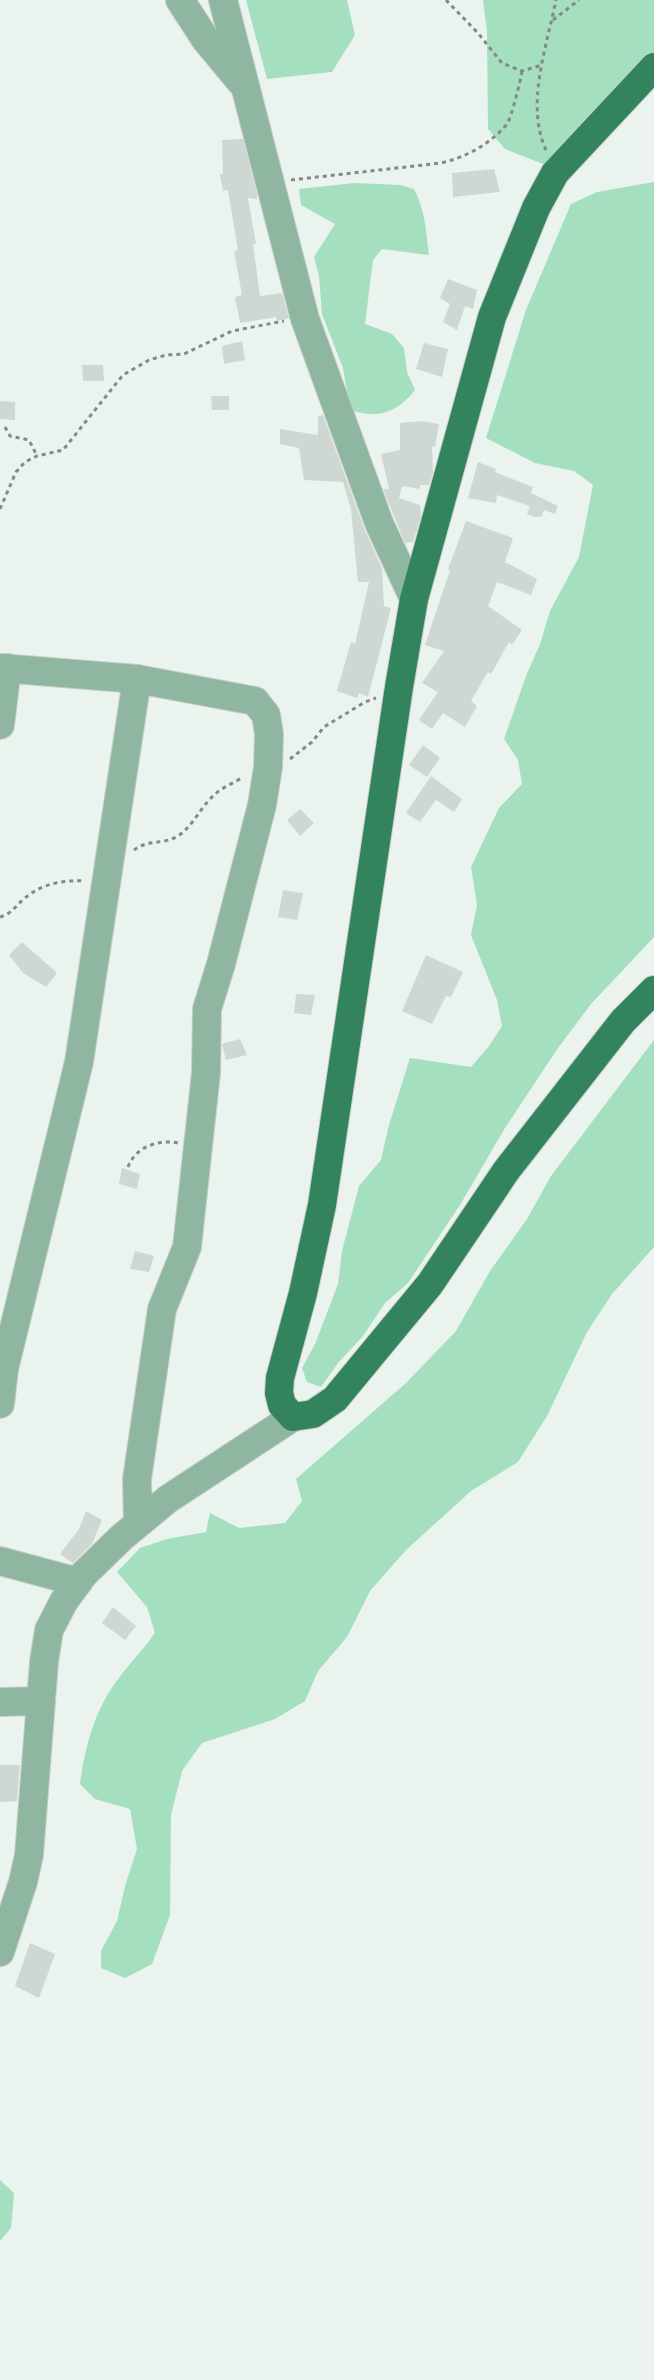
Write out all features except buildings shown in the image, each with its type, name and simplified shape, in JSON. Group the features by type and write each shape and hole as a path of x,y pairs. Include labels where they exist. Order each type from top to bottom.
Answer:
{"main road":[{"path":"654,67 558,170 536,208 492,317 414,599 399,687 322,1205 303,1293 280,1378 279,1394 282,1405 293,1417 313,1414 335,1398 430,1284 506,1171 612,1036 654,990"}],"street":[{"path":"180,0 206,40 246,88"},
{"path":"223,0 304,315 379,523 414,599"},
{"path":"0,725 4,668 137,679 255,701 266,715 269,734 268,767 262,805 221,964 207,1009 206,1073 187,1247 162,1310 137,1479 138,1523"},
{"path":"0,1404 4,1369 79,1062 137,679"},
{"path":"0,1952 23,1882 29,1855 48,1630 64,1601 78,1582 109,1549 138,1523 168,1499 293,1417"},
{"path":"0,1560 78,1582"},
{"path":"0,1702 41,1701"}],"path":[{"path":"446,0 478,33 502,63 522,71 542,64"},
{"path":"556,0 542,64 537,111 544,148 558,170"},
{"path":"552,21 579,0"},
{"path":"270,183 441,163 461,158 476,151 509,122 522,71"},
{"path":"0,509 16,472 25,462 37,456 63,450 123,375 131,369 166,355 184,354 232,331 304,315"},
{"path":"5,427 10,436 29,440 37,456"},
{"path":"0,917 10,914 24,898 41,886 60,881 96,882 143,843 163,842 177,836 194,821 202,808 215,794 252,771 282,764 312,742 324,727 340,715 399,687"},
{"path":"128,1167 136,1153 159,1142 173,1142 198,1148"}],"green space":[{"path":"246,0 347,0 355,35 332,72 267,79"},
{"path":"483,0 654,0 654,57 579,132 543,164 505,149 488,129 487,32"},
{"path":"654,182 654,937 591,1004 558,1048 505,1128 460,1205 408,1283 385,1303 363,1336 338,1363 321,1387 307,1382 302,1368 315,1344 338,1284 342,1251 359,1186 381,1160 389,1125 410,1058 471,1067 489,1046 502,1026 497,1000 471,935 477,905 471,867 499,808 522,784 518,760 504,739 526,676 540,644 550,611 579,557 593,485 574,471 535,463 486,438 526,310 571,204 597,192"},
{"path":"354,183 400,185 414,189 423,213 429,255 382,249 373,260 365,324 392,334 404,348 407,372 415,390 394,409 378,414 360,413 350,410 343,368 322,314 319,276 314,257 335,224 301,205 299,189"},
{"path":"654,1040 654,1247 612,1294 587,1332 547,1416 518,1462 471,1491 406,1550 370,1591 347,1637 318,1671 305,1701 275,1719 202,1743 182,1771 171,1815 170,1915 152,1964 125,1978 101,1968 101,1951 117,1921 125,1886 137,1849 130,1809 95,1799 80,1784 82,1770 96,1718 108,1693 155,1633 147,1607 117,1572 140,1548 167,1539 206,1532 210,1513 239,1528 285,1523 302,1501 296,1479 406,1383 456,1331 490,1271 527,1219 551,1176"},
{"path":"0,2180 14,2193 11,2228 0,2241"}]}
